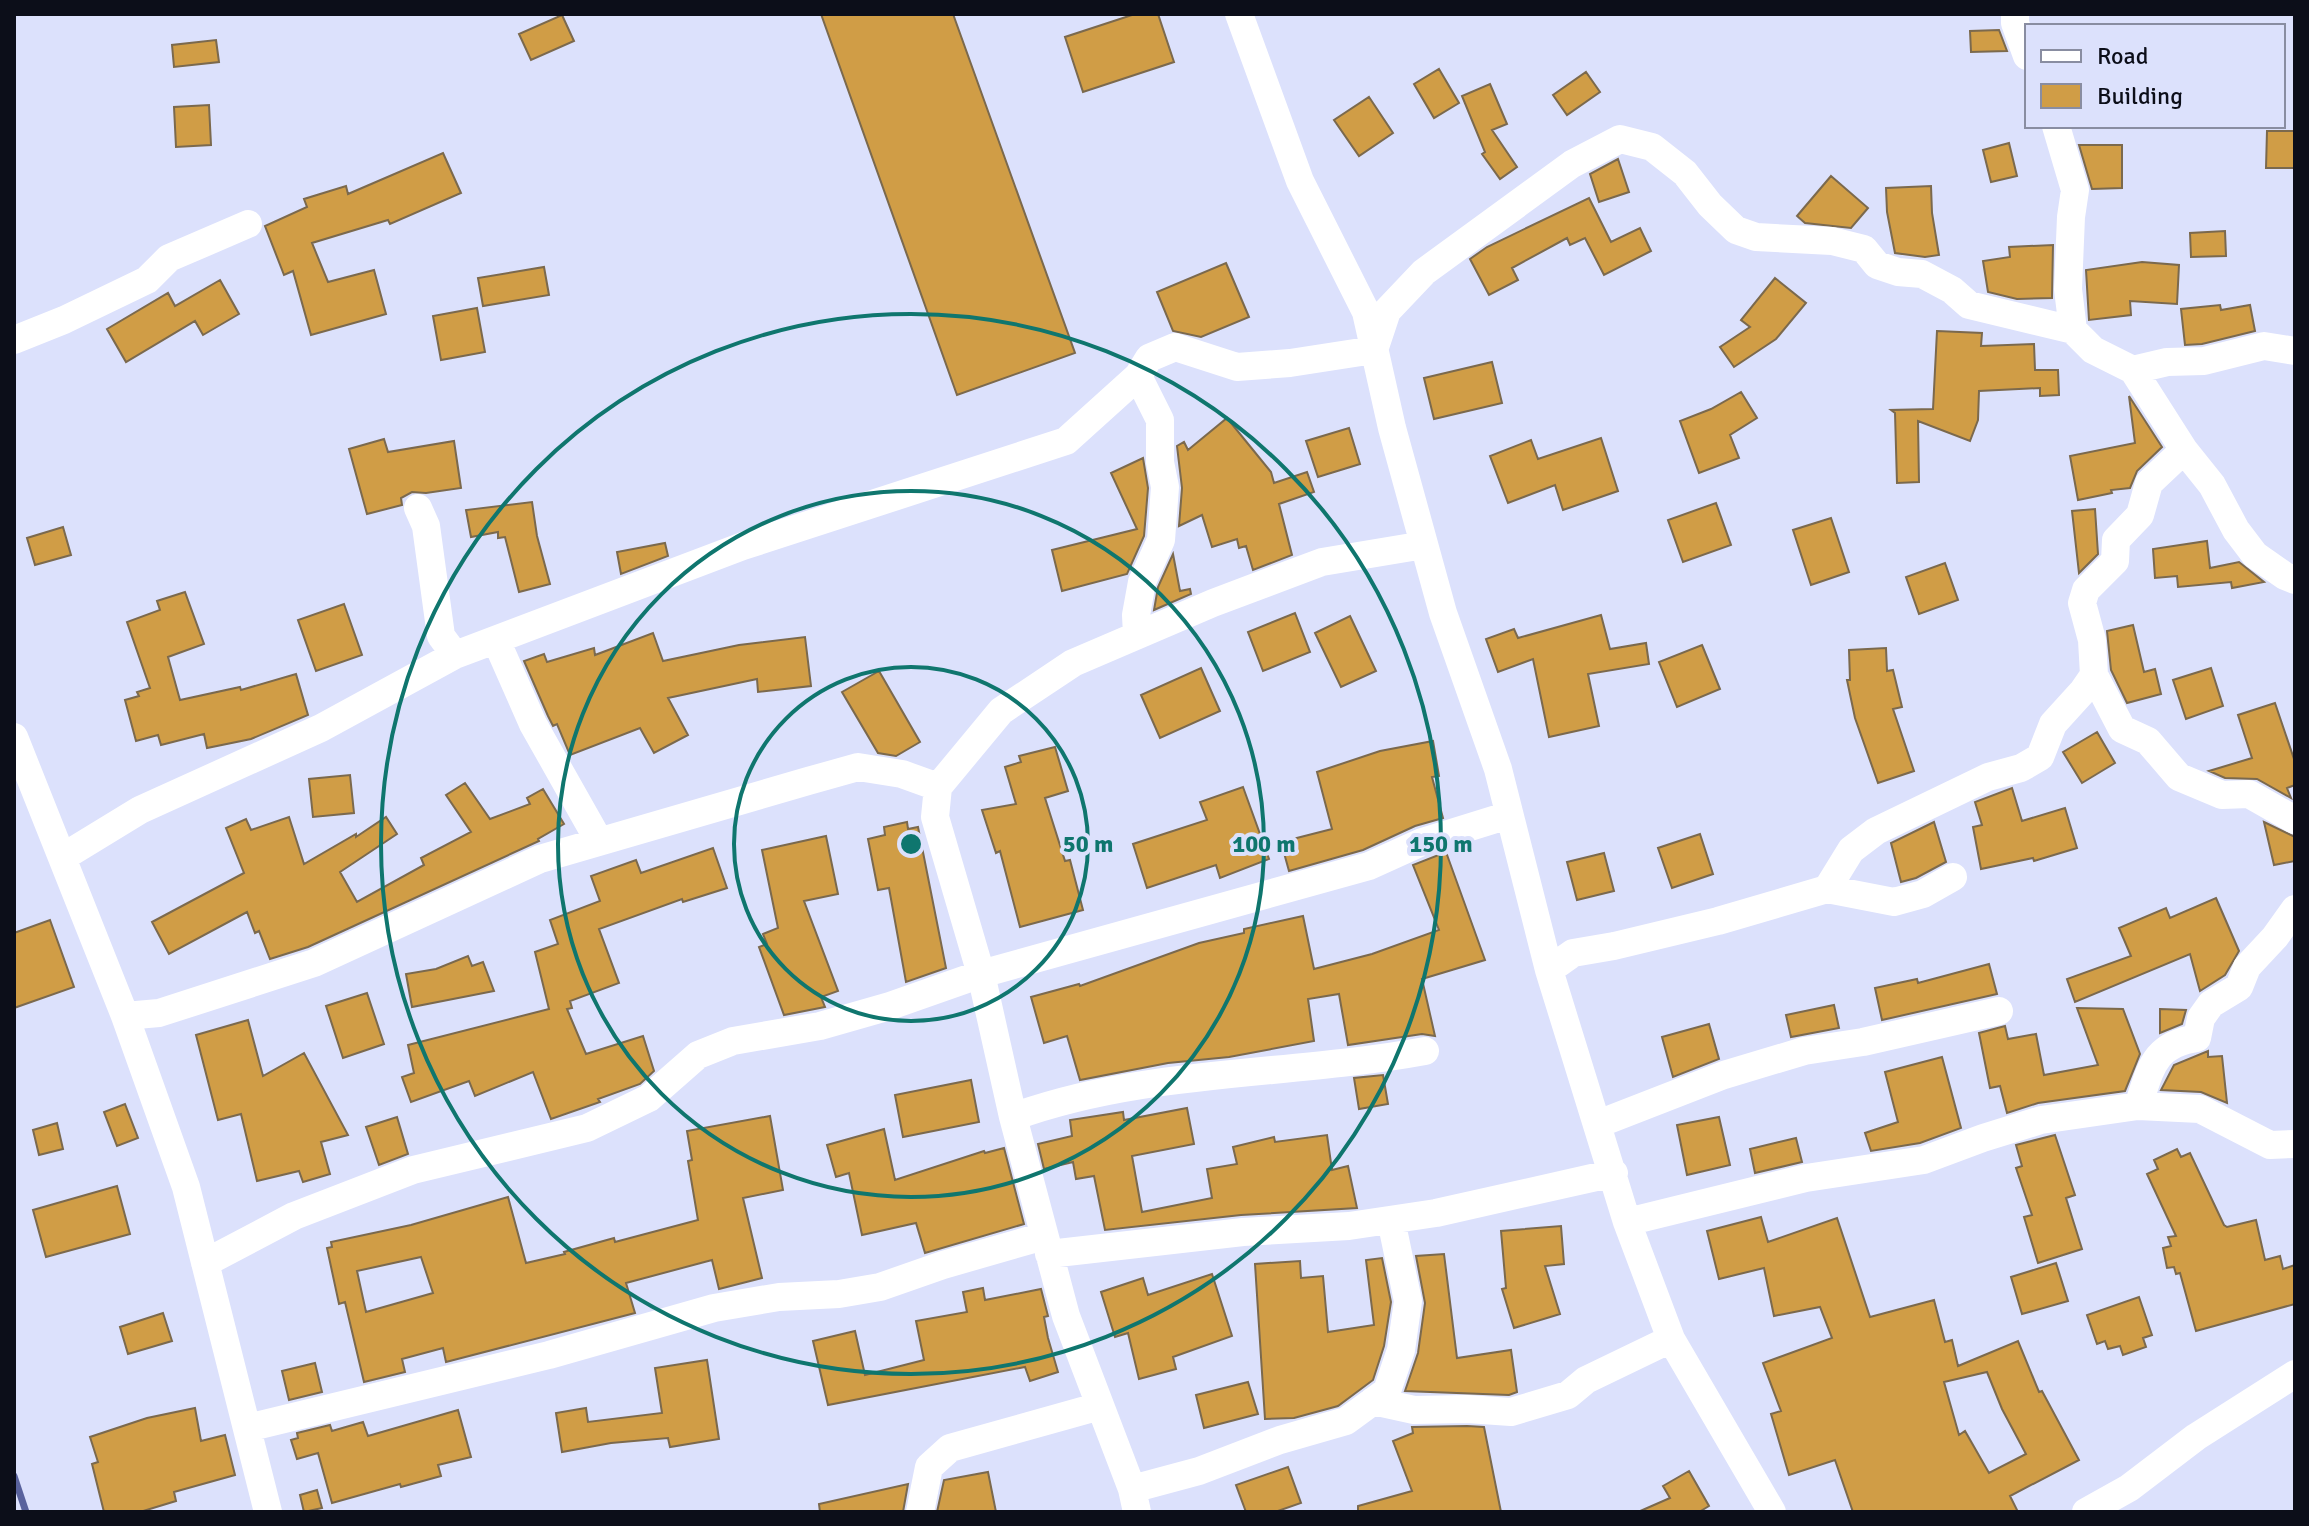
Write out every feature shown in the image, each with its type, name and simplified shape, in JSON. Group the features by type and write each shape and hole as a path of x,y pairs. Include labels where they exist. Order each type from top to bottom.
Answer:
{"street":[{"path":"1239,14 1300,181 1366,312 1392,428 1443,613 1498,769 1549,970 1627,1222 1671,1339 1772,1512"},
{"path":"2015,14 2025,50"},
{"path":"2057,128 2075,190 2068,289 2073,330"},
{"path":"1374,350 1387,311 1424,272 1572,164 1620,139 1652,147 1685,173 1710,205 1736,230 1756,237 1832,241 1864,249 1877,265 1898,272 1922,274 1952,290 1969,305 2073,330 2093,350 2133,370 2184,450 2212,485 2236,530 2255,555 2295,580"},
{"path":"14,340 147,280 169,258 248,224"},
{"path":"2133,370 2167,362 2204,361 2264,346 2295,351"},
{"path":"63,857 140,810 321,728 455,655 743,546 1066,441 1138,376 1149,358 1175,347 1237,367 1290,363 1374,350"},
{"path":"1137,635 1136,615 1142,582 1161,540 1165,487 1160,462 1160,420 1138,376"},
{"path":"2184,450 2149,483 2140,515 2116,540 2115,561 2086,590 2082,603 2092,640 2094,675 2122,729 2148,741 2179,777 2222,795 2249,794 2295,820"},
{"path":"418,508 426,526 441,636 455,655"},
{"path":"1391,1220 1408,1301 1401,1350 1387,1391 1346,1421 1280,1440 1135,1500 1066,1316 1013,1117 981,974 935,817 938,787 1001,711 1073,663 1213,603 1322,562 1424,545"},
{"path":"496,640 533,724 599,841"},
{"path":"1827,889 1851,850 1876,831 1988,777 2021,768 2040,757 2053,724 2094,675"},
{"path":"14,737 125,1016 186,1187 268,1512"},
{"path":"125,1016 159,1013 314,963 540,859 858,767 902,774 938,787"},
{"path":"205,1263 294,1216 413,1170 587,1128 649,1098 698,1055 733,1041 820,1026 890,1006 981,974 1369,866 1422,842 1509,815"},
{"path":"1549,970 1573,953 1718,921 1827,889 1894,902 1923,894 1953,877"},
{"path":"2138,1106 2151,1066 2162,1050 2197,1038 2201,1018 2211,1004 2239,987 2247,967 2275,937 2295,909"},
{"path":"1598,1124 1724,1075 1804,1051 1863,1042 1999,1011"},
{"path":"1013,1117 1048,1104 1109,1090 1425,1051"},
{"path":"1627,1222 1806,1178 1924,1160 2041,1120 2138,1106 2200,1109 2270,1145 2295,1144"},
{"path":"247,1428 549,1355 714,1308 779,1297 839,1294 880,1287 943,1265 1046,1245 1349,1226 1436,1213 1614,1173"},
{"path":"1373,1401 1414,1410 1511,1412 1568,1395 1586,1380 1671,1339"},
{"path":"2086,1512 2129,1488 2196,1437 2293,1380"},
{"path":"920,1512 929,1467 950,1448 1100,1406"}],"building":[{"path":"821,14 953,14 1075,353 957,395"},
{"path":"1135,14 1158,14 1174,62 1083,92 1065,37"},
{"path":"562,15 574,41 531,60 519,34"},
{"path":"1999,30 2007,51 1971,52 1970,31"},
{"path":"216,40 219,62 174,67 172,45"},
{"path":"1439,69 1459,103 1434,118 1414,84"},
{"path":"1586,72 1600,92 1567,115 1553,95"},
{"path":"1490,84 1507,124 1492,130 1517,167 1500,179 1482,154 1485,152 1462,96"},
{"path":"1369,97 1393,133 1359,156 1334,120"},
{"path":"209,105 211,145 176,147 174,107"},
{"path":"2267,131 2295,131 2295,168 2266,168"},
{"path":"2009,143 2017,176 1991,182 1983,150"},
{"path":"2079,145 2122,145 2122,188 2092,189"},
{"path":"443,153 461,193 390,224 388,220 312,243 328,282 374,270 386,314 311,335 293,271 284,275 265,226 307,207 304,199 346,186 348,194"},
{"path":"1618,159 1629,192 1599,202 1590,174"},
{"path":"1831,176 1868,208 1851,228 1805,223 1797,216"},
{"path":"1931,186 1939,255 1925,257 1895,253 1886,188"},
{"path":"1589,198 1611,242 1640,228 1651,251 1604,275 1585,238 1570,245 1567,238 1512,268 1518,280 1489,295 1470,259 1487,247"},
{"path":"2225,231 2226,256 2191,257 2190,233"},
{"path":"2053,245 2052,298 2017,299 1988,292 1983,261 2010,257 2009,247"},
{"path":"2142,262 2179,265 2177,304 2130,301 2131,315 2089,320 2086,270"},
{"path":"1226,263 1249,317 1201,337 1173,331 1157,292"},
{"path":"544,267 549,295 483,306 478,278"},
{"path":"1775,278 1806,303 1776,339 1734,367 1720,347 1750,327 1741,320"},
{"path":"220,280 239,314 203,335 195,321 126,362 107,329 168,293 175,306"},
{"path":"2220,305 2221,310 2250,305 2255,331 2185,345 2181,309"},
{"path":"477,308 485,352 441,360 433,316"},
{"path":"1937,331 1982,333 1981,346 2034,344 2035,370 2058,370 2059,395 2040,396 2040,388 1979,391 1978,420 1970,441 1918,421 1919,482 1897,483 1895,413 1891,410 1933,409"},
{"path":"1492,362 1502,403 1434,419 1424,378"},
{"path":"1741,392 1757,418 1730,435 1739,458 1699,473 1680,421 1711,409"},
{"path":"2129,396 2162,447 2137,471 2130,488 2078,500 2070,456 2135,443"},
{"path":"1227,418 1271,472 1274,483 1307,472 1314,492 1279,504 1292,555 1253,570 1246,546 1239,548 1237,539 1212,547 1202,515 1179,526 1182,488 1177,446 1184,442 1188,450"},
{"path":"1349,428 1360,464 1318,477 1306,441"},
{"path":"1601,438 1618,491 1563,510 1555,485 1508,503 1490,456 1531,440 1538,459"},
{"path":"384,439 388,452 454,441 461,488 412,492 401,498 402,505 367,514 349,449"},
{"path":"1143,458 1148,488 1144,536 1127,574 1062,591 1052,550 1137,529 1111,473"},
{"path":"532,502 537,536 550,584 519,592 505,537 498,538 498,532 471,537 466,510"},
{"path":"1716,503 1731,545 1683,562 1668,520"},
{"path":"2095,509 2098,554 2079,573 2072,511"},
{"path":"1831,518 1849,572 1811,585 1793,530"},
{"path":"63,527 71,555 35,565 27,538"},
{"path":"2207,541 2210,568 2239,562 2264,582 2232,588 2231,582 2178,587 2177,576 2155,578 2153,549"},
{"path":"665,543 668,556 621,574 617,552"},
{"path":"1173,554 1180,591 1190,589 1191,594 1154,610 1158,587"},
{"path":"1945,563 1958,600 1919,614 1906,577"},
{"path":"185,592 204,644 168,657 180,700 240,687 241,690 296,674 308,715 251,739 207,748 204,734 161,745 158,735 136,741 125,700 139,696 137,692 150,688 127,622 160,610 157,601"},
{"path":"344,604 362,655 316,671 298,620"},
{"path":"1295,613 1310,652 1263,671 1248,632"},
{"path":"1601,615 1610,649 1646,643 1649,664 1588,674 1599,726 1549,737 1533,659 1498,672 1486,639 1514,629 1518,638"},
{"path":"1350,616 1376,671 1341,687 1315,633"},
{"path":"2133,625 2144,672 2155,669 2161,694 2127,703 2111,670 2107,631"},
{"path":"653,633 663,661 739,645 805,637 811,686 758,692 757,679 668,698 688,735 654,753 640,728 570,755 557,724 553,726 548,716 524,661 544,654 547,662 594,648 595,655"},
{"path":"1702,645 1720,689 1677,707 1659,662"},
{"path":"1886,648 1887,671 1893,670 1902,707 1893,709 1914,771 1878,783 1855,718 1847,680 1850,680 1849,650"},
{"path":"1201,668 1220,711 1160,738 1141,695"},
{"path":"2211,668 2223,706 2186,719 2173,680"},
{"path":"879,671 920,742 896,756 878,753 842,692"},
{"path":"2275,703 2295,762 2295,785 2287,788 2291,798 2257,779 2225,778 2209,771 2252,758 2238,715"},
{"path":"2097,732 2115,763 2082,783 2063,752"},
{"path":"1433,741 1439,776 1432,777 1443,818 1415,826 1363,850 1289,871 1281,842 1332,829 1317,772 1380,751"},
{"path":"1055,747 1068,791 1045,798 1065,861 1070,860 1083,910 1020,927 1000,851 996,853 982,810 1016,804 1005,767 1021,762 1019,756"},
{"path":"350,775 354,813 313,817 309,779"},
{"path":"465,783 490,819 530,804 527,798 543,789 564,824 539,841 308,947 270,959 259,931 255,933 247,912 169,954 152,922 244,873 226,828 246,819 251,830 289,817 304,864 356,834 356,837 386,817 397,834 340,872 357,902 424,865 421,858 471,832 446,795"},
{"path":"1243,787 1269,859 1220,878 1216,865 1147,888 1133,844 1207,820 1200,802"},
{"path":"2012,788 2022,821 2065,808 2077,848 2034,861 2033,858 1981,869 1973,827 1982,825 1975,802"},
{"path":"907,822 908,829 918,827 946,968 906,982 889,888 878,890 868,839 885,835 884,827"},
{"path":"1934,822 1946,862 1916,878 1901,882 1891,843"},
{"path":"2264,822 2295,837 2295,861 2274,865"},
{"path":"1700,834 1713,874 1672,888 1658,848"},
{"path":"826,836 838,894 804,901 838,991 821,997 825,1007 784,1015 759,947 767,944 763,934 778,928 762,850"},
{"path":"713,848 727,888 683,902 682,899 599,929 619,983 570,1001 572,1008 567,1009 586,1054 643,1036 654,1071 640,1084 551,1119 533,1072 475,1096 469,1081 411,1102 402,1077 414,1073 408,1045 549,1009 535,952 558,944 550,920 600,901 591,876 636,860 641,873"},
{"path":"1446,852 1485,960 1422,979 1435,1036 1422,1034 1348,1045 1339,994 1308,999 1314,1041 1229,1057 1168,1063 1080,1080 1067,1036 1044,1043 1031,997 1080,986 1199,943 1244,933 1244,929 1303,916 1314,969 1372,954 1439,930 1413,865"},
{"path":"1604,853 1614,891 1577,900 1567,862"},
{"path":"2216,898 2239,951 2225,975 2200,991 2190,954 2075,1002 2067,979 2131,956 2119,928 2166,908 2170,918"},
{"path":"50,920 74,987 14,1008 14,933"},
{"path":"468,956 472,966 483,962 494,991 412,1007 406,974 436,969"},
{"path":"1989,964 1997,994 1882,1020 1875,988 1917,979 1918,983"},
{"path":"367,993 384,1044 343,1058 326,1006"},
{"path":"1834,1005 1839,1028 1791,1037 1786,1015"},
{"path":"2077,1008 2123,1009 2140,1054 2125,1091 2038,1103 2007,1113 2000,1086 1990,1088 1979,1033 2005,1026 2008,1039 2036,1034 2044,1075 2098,1065"},
{"path":"2160,1009 2186,1010 2182,1024 2160,1033"},
{"path":"248,1020 263,1076 304,1053 348,1135 321,1142 330,1174 303,1182 299,1171 257,1181 241,1114 218,1120 196,1035"},
{"path":"1709,1024 1719,1059 1673,1077 1662,1037"},
{"path":"2208,1051 2208,1057 2222,1056 2227,1103 2201,1092 2161,1090 2174,1065"},
{"path":"1942,1057 1961,1128 1920,1143 1871,1151 1865,1133 1898,1122 1885,1072"},
{"path":"1383,1075 1388,1104 1359,1109 1354,1078"},
{"path":"971,1080 979,1122 903,1137 895,1095"},
{"path":"125,1104 138,1138 117,1146 104,1112"},
{"path":"1187,1108 1194,1144 1132,1156 1142,1212 1212,1198 1207,1169 1237,1164 1233,1147 1274,1137 1275,1142 1327,1135 1332,1170 1348,1166 1357,1208 1241,1215 1105,1230 1094,1176 1076,1179 1073,1162 1044,1169 1038,1144 1072,1136 1070,1120 1123,1112 1124,1120"},
{"path":"770,1116 783,1190 743,1198 762,1278 719,1289 712,1260 626,1283 635,1313 446,1362 443,1348 402,1359 405,1372 364,1382 345,1302 339,1304 327,1248 332,1247 331,1242 411,1225 508,1197 526,1263 614,1238 615,1242 698,1220 688,1161 692,1160 687,1131","holes":["421,1257 433,1293 366,1312 357,1271"]},
{"path":"397,1117 408,1154 379,1165 366,1127"},
{"path":"1719,1117 1730,1165 1687,1175 1677,1125"},
{"path":"57,1123 63,1149 39,1155 33,1130"},
{"path":"884,1129 895,1180 984,1151 1004,1148 1024,1224 925,1253 916,1223 862,1235 849,1173 836,1177 827,1145"},
{"path":"2055,1135 2075,1195 2066,1198 2082,1249 2038,1263 2024,1217 2032,1215 2016,1168 2022,1166 2016,1145"},
{"path":"1796,1138 1802,1162 1755,1173 1750,1149"},
{"path":"2177,1149 2181,1157 2190,1153 2224,1225 2227,1227 2256,1220 2265,1260 2280,1256 2283,1269 2295,1265 2295,1304 2196,1331 2180,1273 2176,1274 2174,1267 2167,1268 2163,1248 2171,1246 2168,1237 2176,1236 2147,1174 2158,1169 2154,1160"},
{"path":"117,1186 130,1234 46,1257 33,1210"},
{"path":"1761,1217 1768,1242 1837,1218 1870,1317 1934,1300 1945,1342 1952,1340 1958,1366 2018,1341 2039,1392 2042,1391 2079,1460 2010,1496 2018,1512 1853,1512 1835,1460 1789,1475 1771,1414 1781,1411 1763,1363 1832,1338 1820,1307 1774,1316 1764,1268 1719,1279 1707,1231","holes":["1987,1372 2026,1454 1989,1473 1965,1431 1959,1435 1944,1382"]},
{"path":"1561,1226 1564,1264 1545,1266 1560,1314 1514,1328 1502,1289 1506,1288 1501,1231"},
{"path":"1444,1254 1457,1358 1511,1350 1517,1392 1509,1395 1405,1391 1418,1353 1425,1303 1416,1256"},
{"path":"1382,1258 1391,1302 1384,1346 1373,1380 1338,1406 1294,1418 1265,1419 1255,1264 1300,1261 1301,1278 1323,1276 1328,1332 1374,1325 1366,1260"},
{"path":"2056,1263 2068,1301 2022,1314 2011,1277"},
{"path":"1212,1274 1232,1336 1173,1357 1176,1369 1139,1379 1128,1333 1115,1337 1101,1292 1143,1278 1148,1295"},
{"path":"983,1288 985,1300 1041,1289 1048,1316 1044,1317 1048,1338 1058,1372 1030,1381 1025,1367 828,1405 813,1341 855,1331 865,1375 924,1360 916,1321 967,1312 963,1292"},
{"path":"2139,1297 2152,1335 2143,1338 2146,1347 2123,1355 2120,1346 2108,1349 2105,1341 2097,1344 2087,1315"},
{"path":"163,1313 172,1341 128,1354 120,1327"},
{"path":"707,1360 719,1439 670,1447 668,1438 611,1443 562,1452 556,1413 586,1408 588,1422 662,1413 655,1368"},
{"path":"315,1363 322,1392 289,1400 282,1371"},
{"path":"1248,1382 1258,1414 1204,1428 1196,1395"},
{"path":"195,1408 201,1441 225,1435 235,1475 174,1492 176,1501 140,1512 104,1512 92,1464 98,1462 90,1437 147,1418"},
{"path":"458,1410 471,1457 438,1465 441,1476 332,1503 318,1453 297,1459 291,1440 298,1438 297,1433 330,1425 332,1431 363,1422 368,1436"},
{"path":"1412,1427 1484,1427 1501,1512 1358,1512 1358,1506 1412,1491 1393,1441 1413,1433"},
{"path":"1288,1467 1301,1503 1275,1512 1246,1512 1236,1485"},
{"path":"1689,1471 1709,1506 1699,1512 1638,1512 1670,1498 1663,1486"},
{"path":"988,1472 996,1512 937,1512 944,1480"},
{"path":"908,1484 903,1512 820,1512 819,1504"},
{"path":"317,1490 322,1508 304,1512 300,1495"}],"waterway":[{"path":"14,1476 26,1512"}]}
